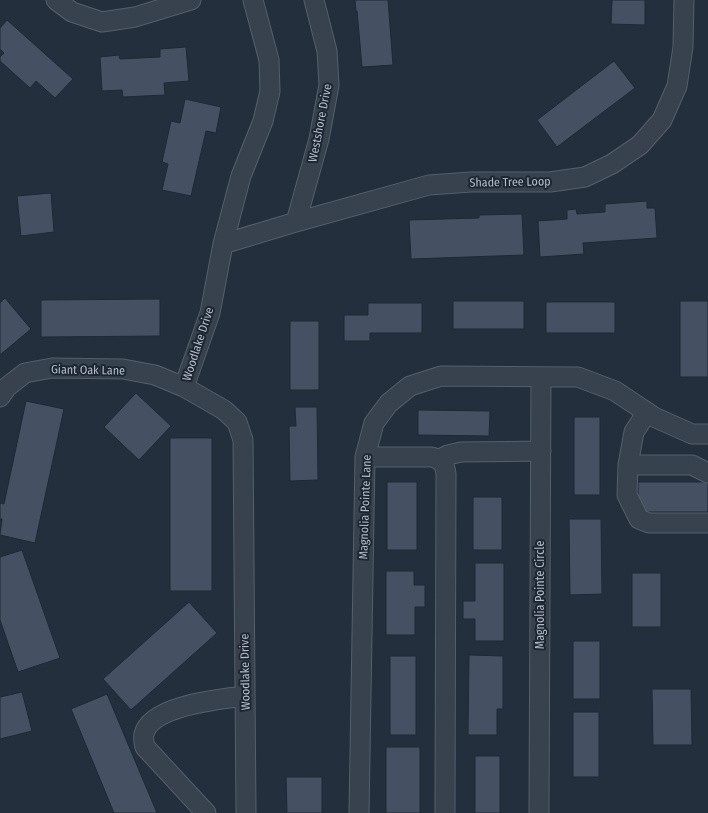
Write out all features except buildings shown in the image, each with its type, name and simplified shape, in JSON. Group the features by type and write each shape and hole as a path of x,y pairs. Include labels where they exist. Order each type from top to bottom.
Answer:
{"street":[{"path":"56,0 72,12 102,22 135,17 191,0"},
{"name":"Woodlake Drive","path":"246,813 243,440 237,422 224,410 184,387 210,314 223,244 241,176 263,121 270,91 269,60 252,0"},
{"name":"Westshore Drive","path":"296,222 319,139 329,85 327,51 314,0"},
{"name":"Shade Tree Loop","path":"223,244 429,185 471,182 550,182 585,177 612,164 640,145 662,120 677,86 683,47 684,0"},
{"name":"Giant Oak Lane","path":"0,397 7,387 25,373 52,368 123,369 155,374 184,387"},
{"name":"Magnolia Pointe Lane","path":"359,813 365,458 374,423 389,403 410,386 442,376 578,377 615,391 647,412 692,434 708,434"},
{"name":"Magnolia Pointe Circle","path":"538,813 541,377"},
{"path":"647,412 634,432 628,465 627,495 640,519 649,523 708,523"},
{"path":"440,459 448,455 461,452 541,451"},
{"path":"365,458 432,457 440,459 445,464 445,813"},
{"path":"628,465 692,465 708,473"},
{"path":"206,813 145,747 144,735 149,724 163,714 203,701 245,696"}]}
